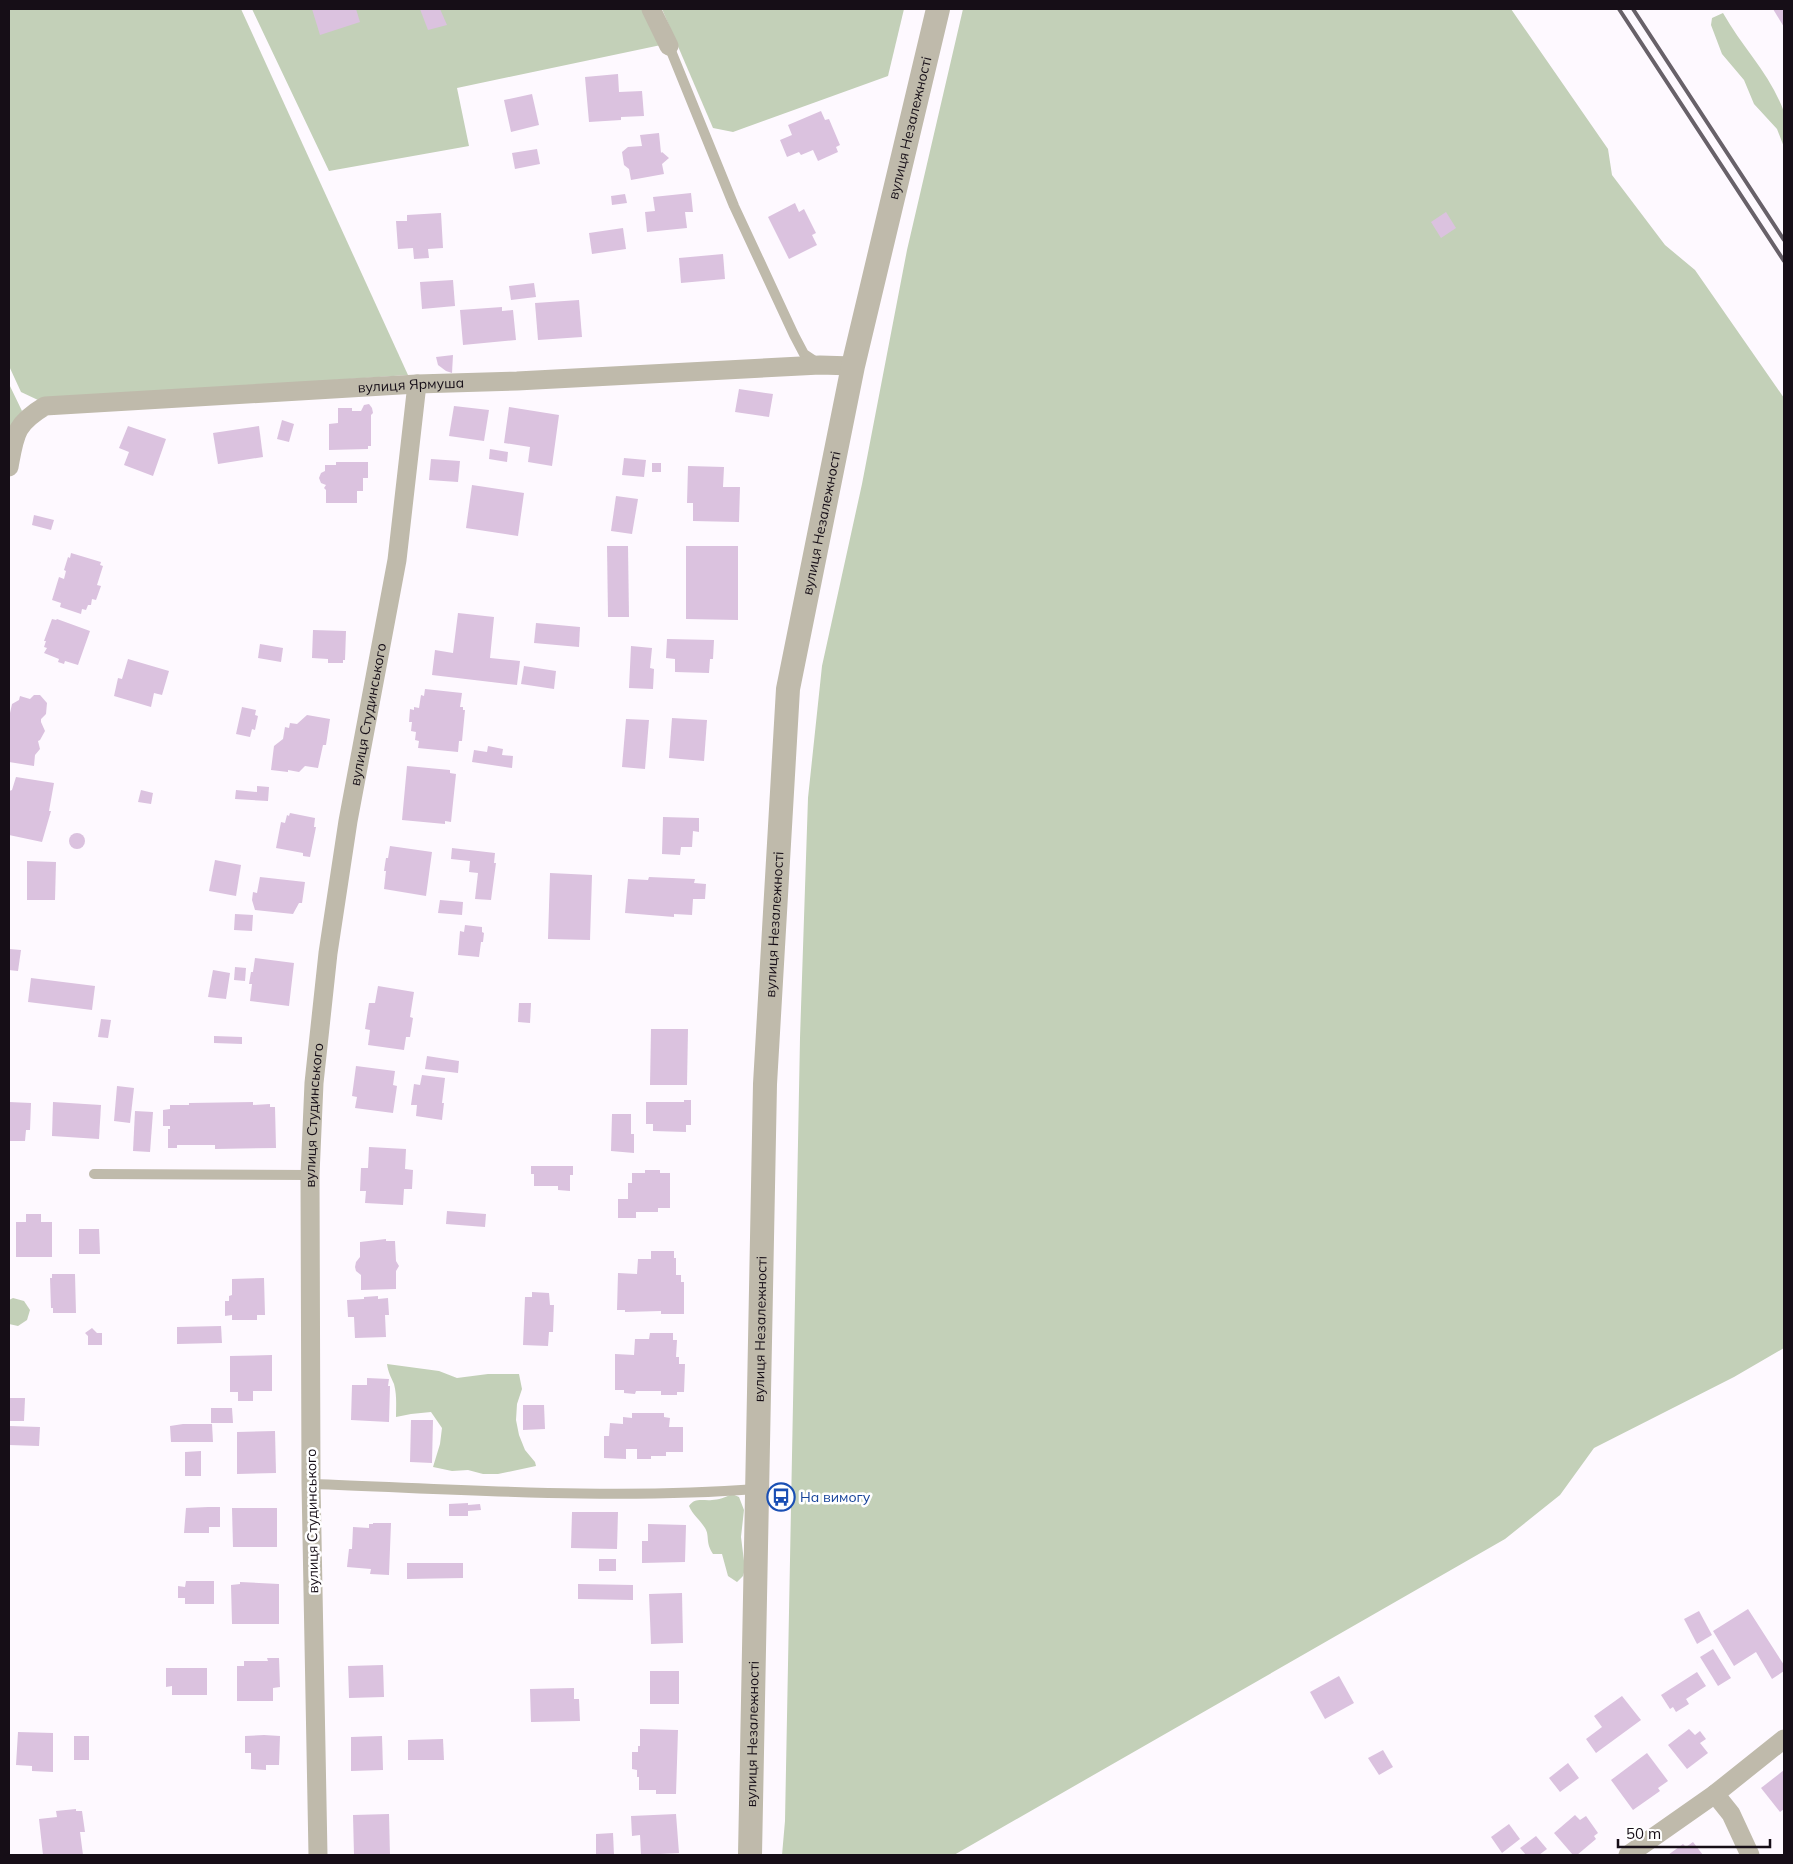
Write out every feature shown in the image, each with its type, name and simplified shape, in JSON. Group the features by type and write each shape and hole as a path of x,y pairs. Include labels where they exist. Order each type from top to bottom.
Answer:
{"street":[{"path":"651,9 669,46"},
{"name":"вулиця Незалежності","path":"750,1855 765,1084 788,689 853,366 938,9"},
{"name":"вулиця Ярмуша","path":"9,466 15,433 28,416 45,406 418,384 547,380 820,365 853,366"},
{"name":"вулиця Студинського","path":"318,1855 311,1484 310,1175 314,1084 328,953 348,821 397,560 418,384"},
{"path":"1628,1855 1715,1794 1784,1739"},
{"path":"1715,1794 1731,1814 1750,1855"}],"lane":[{"path":"669,46 734,206 794,335 804,354 820,365"},
{"path":"94,1174 310,1175"},
{"path":"311,1484 590,1493 758,1489"}],"green space":[{"path":"9,9 241,9 408,375 38,400 21,392 9,366"},
{"path":"252,9 646,9 661,45 457,88 469,146 329,171"},
{"path":"662,9 904,9 888,76 733,132 713,128"},
{"path":"963,9 1511,9 1608,149 1612,175 1665,245 1695,270 1784,398 1784,1348 1734,1377 1594,1448 1560,1495 1505,1539 954,1855 782,1855 785,1821 800,1038 808,798 822,666 862,484 907,250"},
{"path":"1723,13 1764,73 1784,112 1784,147 1777,129 1754,104 1744,80 1722,54 1711,25 1712,18"},
{"path":"9,384 22,411 10,430 9,437"},
{"path":"13,1298 24,1301 30,1310 27,1320 18,1326 9,1324 9,1300"},
{"path":"387,1364 439,1371 457,1378 488,1374 519,1374 522,1389 517,1404 516,1420 525,1450 536,1466 498,1474 483,1474 468,1470 452,1471 433,1467 440,1444 442,1428 431,1412 396,1417 395,1388"},
{"path":"732,1494 739,1497 744,1510 741,1537 745,1569 743,1576 737,1582 728,1576 722,1554 713,1554 705,1528 689,1506 697,1500 717,1499"}],"building":[{"path":"312,9 356,9 360,22 320,35"},
{"path":"420,9 440,9 447,25 428,30"},
{"path":"1773,9 1784,9 1784,27"},
{"path":"618,74 619,92 642,91 644,116 621,117 621,120 589,122 585,77"},
{"path":"532,94 539,125 511,132 504,100"},
{"path":"821,111 825,120 829,119 840,145 836,147 838,152 818,161 813,150 801,155 799,152 787,157 780,140 792,135 788,125"},
{"path":"659,133 661,153 669,158 662,164 664,174 631,180 629,169 624,165 622,152 628,147 642,146 640,135"},
{"path":"537,149 540,164 515,169 512,153"},
{"path":"691,193 693,212 685,212 687,228 647,232 645,212 655,211 653,197"},
{"path":"625,194 627,203 612,205 611,196"},
{"path":"795,203 799,212 804,209 816,233 812,235 817,245 789,259 768,217"},
{"path":"1446,212 1456,228 1441,238 1431,222"},
{"path":"441,213 443,248 428,249 429,258 414,259 413,248 398,249 396,221 407,221 407,215"},
{"path":"623,228 626,249 592,254 589,233"},
{"path":"723,254 725,279 681,283 679,258"},
{"path":"453,280 455,306 422,309 420,282"},
{"path":"534,283 536,297 511,300 509,286"},
{"path":"579,300 582,337 538,340 535,303"},
{"path":"502,307 502,311 513,310 516,340 463,345 460,310"},
{"path":"453,355 452,373 438,365 436,357"},
{"path":"739,389 773,394 769,417 735,412"},
{"path":"369,404 373,413 371,415 371,446 368,446 368,449 329,450 329,424 338,423 338,408 352,408 352,411 361,411 364,405"},
{"path":"454,406 489,410 484,441 449,436"},
{"path":"509,407 559,415 552,466 528,462 530,447 504,443"},
{"path":"282,420 294,424 289,442 277,439"},
{"path":"128,426 166,439 153,476 124,465 129,452 119,448"},
{"path":"259,426 263,457 218,464 213,433"},
{"path":"490,449 508,452 507,462 489,459"},
{"path":"624,458 646,460 644,477 622,475"},
{"path":"431,459 460,461 458,482 429,480"},
{"path":"336,462 368,462 368,478 363,478 363,491 357,491 357,503 326,503 326,490 324,488 326,485 321,483 319,478 321,473 325,471 325,465 336,465"},
{"path":"652,463 661,463 661,472 652,472"},
{"path":"688,466 724,467 723,487 740,487 739,522 693,521 693,503 687,503"},
{"path":"472,485 524,493 518,536 466,528"},
{"path":"616,496 638,499 632,534 611,531"},
{"path":"34,515 54,520 51,530 32,525"},
{"path":"607,546 628,546 629,617 608,617"},
{"path":"686,546 738,546 738,620 686,619"},
{"path":"71,553 101,562 100,565 103,566 97,585 101,586 96,600 92,599 91,605 88,605 86,610 82,609 81,614 60,607 61,603 52,600 59,577 64,579 66,571 64,570"},
{"path":"458,613 494,617 490,658 520,661 517,685 432,675 435,650 453,653"},
{"path":"52,619 57,619 90,631 78,665 65,661 64,664 58,662 59,659 44,653 47,648 44,647 46,641 44,641"},
{"path":"536,623 580,627 579,647 534,643"},
{"path":"313,630 346,631 345,660 343,660 343,663 328,663 328,659 312,658"},
{"path":"667,639 714,640 713,659 710,659 709,673 675,672 675,659 666,658"},
{"path":"260,644 283,648 281,662 258,658"},
{"path":"631,646 652,648 650,668 654,669 653,689 629,688"},
{"path":"128,659 169,671 162,695 154,693 151,707 114,696 118,678 122,679"},
{"path":"524,666 556,671 554,689 521,684"},
{"path":"425,689 462,693 460,707 463,707 463,710 465,710 462,741 459,741 458,752 418,748 419,741 415,740 416,732 411,731 412,722 409,722 410,709 414,710 414,707 419,708 421,695 424,696"},
{"path":"34,695 40,695 47,703 46,714 41,719 45,731 38,741 40,749 35,755 34,766 9,762 9,713 12,704 19,700 20,696 30,699"},
{"path":"242,707 256,710 255,715 258,716 255,730 252,729 250,737 236,734"},
{"path":"307,715 330,719 326,745 323,745 318,768 305,766 299,772 271,770 274,746 283,739 285,727 289,728 290,723 297,724"},
{"path":"672,718 707,720 704,761 669,758"},
{"path":"626,719 649,720 645,769 622,767"},
{"path":"488,746 503,749 502,755 513,756 512,768 472,762 474,750 487,752"},
{"path":"407,766 450,770 450,773 456,774 451,822 445,821 445,824 402,820"},
{"path":"16,777 54,783 49,811 51,811 42,842 9,835 9,791 12,790"},
{"path":"257,786 269,787 268,801 235,799 236,790 257,792"},
{"path":"141,790 153,793 151,804 138,802"},
{"path":"290,813 315,818 314,827 316,827 310,857 303,856 303,853 276,848 281,822 285,823 287,815 289,816"},
{"path":"663,817 699,818 699,832 693,831 692,847 681,847 680,855 662,854"},
{"path":"77,833 83,835 85,841 83,847 77,849 71,847 69,841 71,835"},
{"path":"390,846 432,852 426,896 384,889 386,871 384,871"},
{"path":"452,848 495,853 494,863 496,863 491,900 475,899 478,873 469,872 470,861 451,859"},
{"path":"215,860 241,865 236,896 209,891"},
{"path":"27,861 56,862 55,900 27,900"},
{"path":"550,873 592,875 590,940 548,939"},
{"path":"260,877 305,882 302,903 299,903 293,914 255,910 252,900 253,892 257,893"},
{"path":"649,877 695,879 694,883 706,884 705,899 693,899 692,915 674,914 674,917 625,913 628,879 648,880"},
{"path":"440,900 463,902 462,915 438,913"},
{"path":"235,914 253,915 252,931 234,930"},
{"path":"465,925 482,927 482,932 484,933 479,957 458,955 460,931 464,932"},
{"path":"9,949 21,950 18,971 9,970"},
{"path":"255,958 294,963 289,1006 250,1001 252,984 249,984"},
{"path":"235,967 246,968 245,981 234,980"},
{"path":"213,970 230,973 226,999 208,997"},
{"path":"31,978 95,986 92,1010 28,1002"},
{"path":"378,986 414,992 410,1017 413,1018 410,1037 406,1037 404,1050 368,1045 370,1030 365,1029 369,1003 375,1003"},
{"path":"519,1003 531,1003 530,1023 518,1022"},
{"path":"101,1019 111,1020 108,1038 98,1037"},
{"path":"651,1029 688,1029 687,1085 650,1085"},
{"path":"214,1036 242,1037 242,1044 214,1043"},
{"path":"427,1056 459,1061 458,1073 425,1069"},
{"path":"356,1066 395,1071 393,1085 397,1086 393,1113 355,1108 357,1097 352,1096"},
{"path":"422,1075 445,1078 442,1120 416,1116 417,1105 411,1105 414,1084 420,1085"},
{"path":"117,1086 134,1088 130,1123 114,1121"},
{"path":"684,1100 691,1100 691,1125 686,1125 686,1132 653,1131 653,1124 646,1124 646,1102 684,1102"},
{"path":"9,1102 31,1103 30,1130 26,1130 25,1141 9,1141"},
{"path":"53,1102 101,1105 99,1139 52,1136"},
{"path":"253,1102 253,1105 270,1104 270,1107 275,1107 276,1148 215,1149 215,1145 177,1145 177,1148 168,1148 168,1129 170,1129 170,1126 163,1126 163,1110 170,1109 170,1105"},
{"path":"135,1111 153,1112 150,1152 133,1151"},
{"path":"612,1114 631,1114 631,1134 634,1134 634,1153 611,1151"},
{"path":"369,1147 406,1149 405,1169 413,1170 412,1189 404,1189 403,1205 365,1203 366,1191 360,1191 361,1168 368,1168"},
{"path":"531,1166 573,1166 573,1175 570,1175 570,1191 558,1190 558,1186 534,1186 534,1174 531,1174"},
{"path":"645,1170 660,1170 660,1173 670,1173 670,1208 658,1208 658,1212 636,1212 636,1218 618,1218 618,1199 628,1199 628,1183 632,1183 632,1173 645,1173"},
{"path":"447,1211 486,1214 485,1227 446,1224"},
{"path":"26,1214 41,1214 41,1222 52,1222 52,1257 16,1257 16,1222 26,1222"},
{"path":"79,1229 99,1229 100,1254 79,1254"},
{"path":"386,1239 386,1241 395,1241 396,1261 399,1266 396,1271 396,1289 361,1290 361,1275 356,1271 355,1267 360,1257 360,1242"},
{"path":"651,1251 674,1251 676,1275 681,1275 681,1282 684,1282 684,1314 661,1314 661,1311 625,1312 625,1310 617,1310 618,1273 637,1274 638,1259 651,1259"},
{"path":"52,1274 75,1274 76,1313 53,1313 53,1308 51,1308 50,1278 52,1278"},
{"path":"264,1278 265,1315 257,1315 257,1320 232,1320 232,1315 225,1316 225,1301 229,1301 229,1296 232,1295 232,1279"},
{"path":"532,1292 549,1293 550,1305 554,1305 553,1332 549,1332 548,1346 523,1345 525,1297 532,1297"},
{"path":"378,1296 378,1299 388,1298 389,1315 385,1315 386,1337 355,1338 354,1317 348,1317 347,1300"},
{"path":"221,1326 222,1343 177,1344 177,1327"},
{"path":"92,1328 97,1333 102,1333 102,1345 88,1345 88,1336 85,1333"},
{"path":"650,1333 673,1333 673,1340 677,1340 676,1357 679,1357 679,1364 685,1364 684,1392 677,1392 677,1395 661,1395 661,1391 636,1391 635,1394 624,1393 624,1390 615,1390 615,1354 634,1355 635,1339 649,1339"},
{"path":"272,1355 272,1391 253,1391 253,1401 238,1401 238,1392 230,1392 230,1356"},
{"path":"367,1378 389,1379 389,1422 351,1420 352,1385 367,1385"},
{"path":"9,1398 25,1398 24,1421 9,1421"},
{"path":"523,1405 544,1405 545,1429 523,1430"},
{"path":"211,1408 232,1408 233,1423 211,1423"},
{"path":"632,1413 664,1413 664,1417 670,1418 669,1427 683,1427 683,1452 666,1452 666,1456 651,1456 651,1459 637,1459 637,1449 626,1449 626,1459 604,1458 604,1436 609,1436 610,1423 623,1424 623,1417 632,1418"},
{"path":"411,1420 433,1420 432,1463 410,1462"},
{"path":"212,1424 213,1442 171,1442 170,1426"},
{"path":"9,1426 40,1427 39,1446 9,1445"},
{"path":"275,1431 276,1473 237,1474 237,1432"},
{"path":"201,1451 201,1476 185,1476 185,1452"},
{"path":"468,1503 468,1505 480,1504 481,1510 468,1511 468,1516 449,1516 449,1504"},
{"path":"220,1507 220,1527 209,1527 209,1533 184,1533 186,1508"},
{"path":"232,1508 277,1508 277,1547 233,1547"},
{"path":"572,1512 618,1512 617,1549 571,1548"},
{"path":"391,1523 389,1575 370,1574 371,1569 347,1567 349,1549 352,1549 353,1527 369,1528 369,1524"},
{"path":"648,1524 686,1525 685,1562 642,1563 642,1541 648,1541"},
{"path":"599,1559 616,1559 616,1571 599,1571"},
{"path":"407,1563 463,1563 463,1578 407,1579"},
{"path":"186,1581 214,1581 214,1604 185,1604 185,1598 178,1598 178,1586 185,1587"},
{"path":"240,1582 279,1584 279,1624 232,1624 231,1585 240,1584"},
{"path":"578,1584 633,1585 633,1600 578,1599"},
{"path":"682,1593 683,1643 651,1644 649,1594"},
{"path":"1748,1609 1784,1665 1784,1671 1772,1679 1756,1652 1734,1666 1713,1631"},
{"path":"1699,1611 1712,1635 1697,1644 1684,1619"},
{"path":"1713,1649 1731,1678 1718,1686 1700,1657"},
{"path":"267,1658 279,1658 280,1687 273,1688 273,1701 237,1701 237,1666 244,1666 244,1661 268,1661"},
{"path":"383,1665 384,1697 349,1698 348,1666"},
{"path":"166,1668 207,1668 207,1695 172,1695 172,1686 166,1687"},
{"path":"650,1671 679,1671 679,1704 650,1704"},
{"path":"1697,1672 1706,1686 1686,1699 1689,1704 1676,1712 1673,1707 1670,1709 1661,1695"},
{"path":"1339,1676 1354,1703 1325,1719 1310,1692"},
{"path":"574,1688 574,1699 579,1699 580,1721 531,1722 530,1689"},
{"path":"1622,1696 1641,1720 1596,1753 1586,1739 1602,1727 1594,1716"},
{"path":"640,1729 678,1730 676,1794 656,1794 656,1790 639,1790 637,1770 632,1769 632,1752 638,1752"},
{"path":"1689,1729 1695,1735 1700,1731 1706,1739 1700,1743 1708,1753 1687,1769 1668,1745"},
{"path":"18,1732 53,1733 53,1772 32,1771 32,1766 16,1765"},
{"path":"74,1736 89,1736 89,1760 74,1760"},
{"path":"245,1736 280,1736 279,1765 266,1765 266,1770 251,1769 251,1753 245,1753"},
{"path":"382,1736 383,1770 351,1771 351,1737"},
{"path":"443,1739 444,1760 408,1760 408,1740"},
{"path":"1383,1750 1393,1767 1379,1775 1368,1758"},
{"path":"1647,1753 1668,1781 1658,1788 1660,1791 1633,1810 1611,1780"},
{"path":"1568,1763 1579,1778 1560,1792 1549,1778"},
{"path":"1784,1770 1784,1809 1780,1812 1761,1788"},
{"path":"76,1809 76,1811 82,1811 85,1832 80,1832 83,1855 43,1855 39,1819 57,1817 56,1811"},
{"path":"389,1814 390,1855 354,1855 353,1815"},
{"path":"676,1814 679,1853 641,1855 640,1835 632,1836 631,1816"},
{"path":"1575,1815 1580,1820 1586,1816 1598,1833 1594,1836 1596,1839 1577,1855 1573,1855 1554,1833"},
{"path":"1509,1824 1520,1839 1502,1853 1491,1837"},
{"path":"613,1833 614,1855 596,1855 596,1834"},
{"path":"1536,1836 1547,1849 1539,1855 1526,1855 1520,1848"},
{"path":"1693,1842 1703,1855 1668,1855 1683,1844 1686,1847"}],"railway":[{"path":"1619,9 1784,261"},
{"path":"1633,9 1784,240"}],"place":[{"name":"На вимогу","path":"781,1497"}]}
